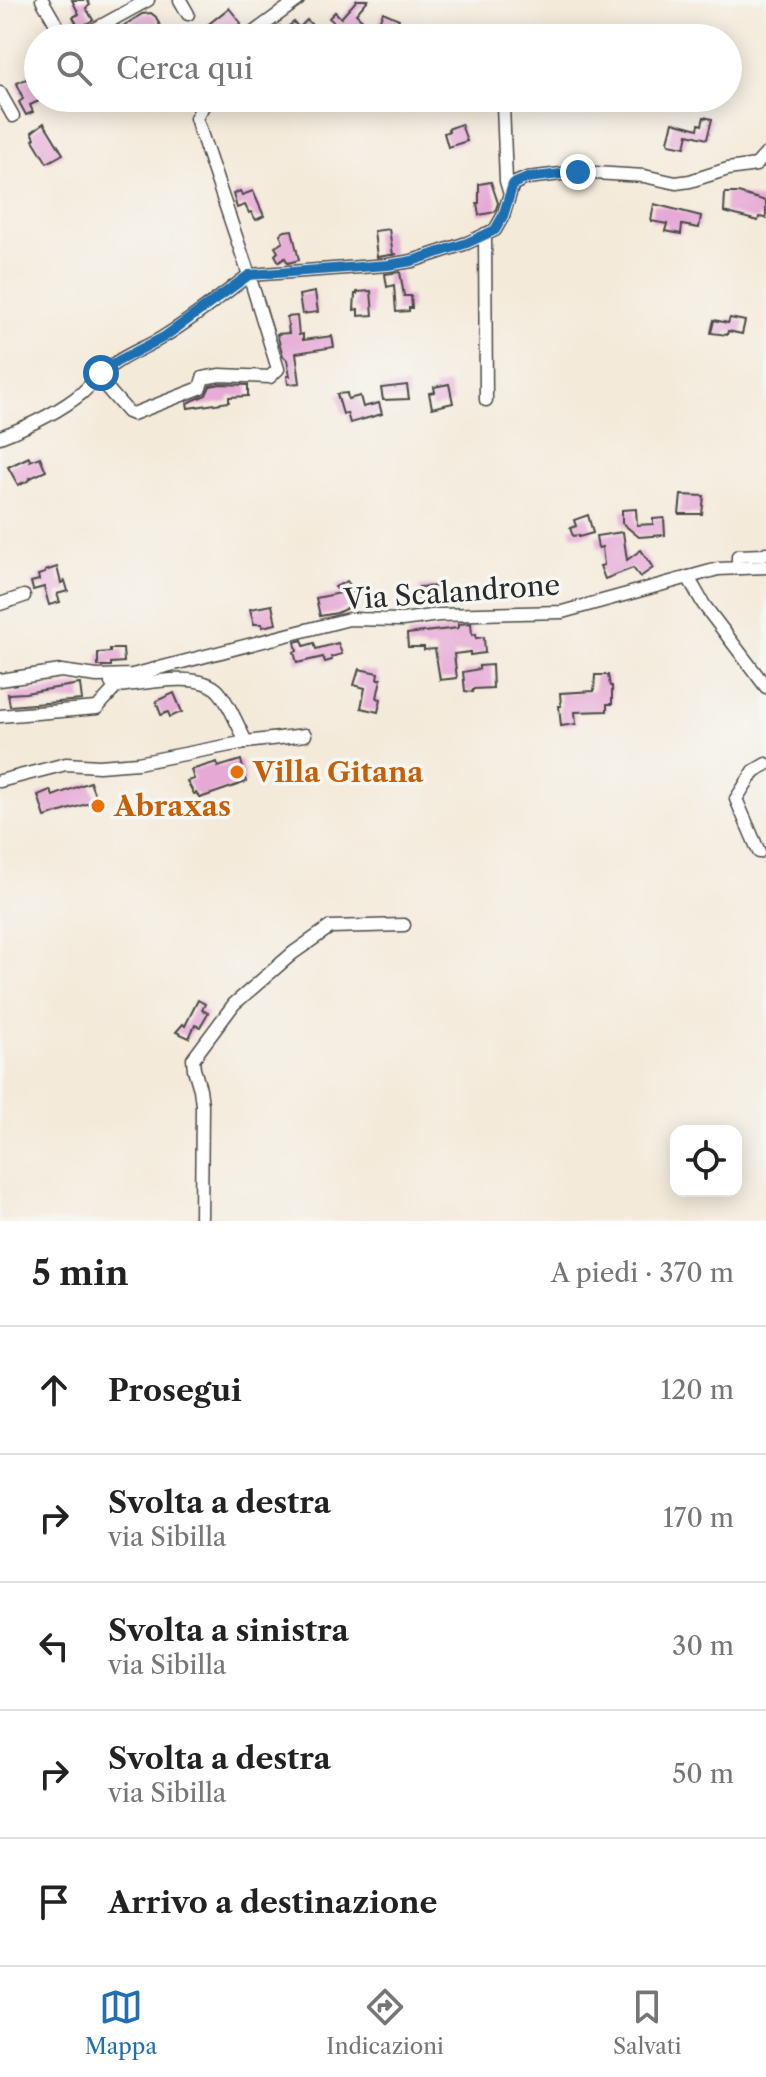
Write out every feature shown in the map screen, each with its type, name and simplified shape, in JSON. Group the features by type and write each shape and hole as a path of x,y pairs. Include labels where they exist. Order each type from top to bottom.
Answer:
{"street":[{"path":"42,0 56,24"},
{"path":"104,24 148,0"},
{"path":"180,0 188,14"},
{"path":"265,24 298,0"},
{"path":"0,93 13,116"},
{"path":"94,381 105,386 133,414 200,388 203,378 220,375 270,377 278,369 196,118 200,112"},
{"path":"503,112 509,191"},
{"path":"0,437 21,430 64,407 118,361 164,337 249,275 388,265 412,261 467,243 495,230 513,184 527,178 578,172 644,176 676,183 756,165 766,154"},
{"path":"485,234 486,400"},
{"path":"738,568 738,556 766,553"},
{"name":"Via Scalandrone","path":"0,680 61,671 97,676 132,675 349,619 402,620 439,615 562,612 718,569 766,567"},
{"path":"688,577 704,605 766,687"},
{"path":"0,604 24,596"},
{"path":"97,676 117,686 189,679 204,682 219,691 246,742"},
{"path":"0,716 97,708 117,686"},
{"path":"0,781 66,764 99,766 138,763 246,742 305,735"},
{"path":"759,852 736,799 754,771 766,764"},
{"path":"201,1221 202,1105 193,1059 198,1050 234,1004 293,953 330,927 404,925"}],"building":[{"path":"72,0 87,0 90,5 86,8 93,20 77,24 73,17 79,14"},
{"path":"357,0 368,0 356,14 367,24 336,24 329,18 335,12 341,18"},
{"path":"229,8 241,23 240,24 209,24"},
{"path":"383,12 399,19 396,24 378,24"},
{"path":"151,13 159,24 126,24 142,14"},
{"path":"24,80 24,111 19,102 23,99 17,83"},
{"path":"704,117 712,119 707,139 688,134 685,147 669,144 673,122 698,129"},
{"path":"44,123 63,154 47,163 33,140 32,132"},
{"path":"461,124 467,141 448,147 444,133"},
{"path":"491,182 498,203 495,212 479,215 479,184"},
{"path":"240,191 242,195 253,191 264,216 256,220 245,205 237,208 233,194"},
{"path":"725,193 738,193 766,201 766,218 759,217 758,221 724,212"},
{"path":"654,204 701,216 699,228 682,225 681,234 665,231 667,224 651,221"},
{"path":"389,229 393,255 377,257 374,231"},
{"path":"292,230 299,260 288,263 285,258 279,262 275,247 283,242 280,234"},
{"path":"400,272 404,296 411,296 412,308 396,312 394,285 387,287 385,274"},
{"path":"371,291 373,315 358,316 358,309 354,310 355,294"},
{"path":"315,292 318,312 302,314 299,295"},
{"path":"297,316 299,335 303,334 303,340 332,336 334,347 296,353 300,383 288,384 287,360 277,334 289,333 287,317"},
{"path":"730,318 745,321 742,334 728,331 727,335 711,333 714,320 728,323"},
{"path":"449,384 453,403 432,408 429,393 435,392 434,387"},
{"path":"248,385 248,396 229,397 229,402 188,408 187,403 206,395 210,386"},
{"path":"407,385 409,399 383,400 381,388"},
{"path":"347,393 348,399 360,396 363,407 379,403 382,414 350,423 347,413 343,414 337,394"},
{"path":"29,457 30,461 40,457 46,471 18,485 8,467"},
{"path":"681,495 704,496 702,514 679,514"},
{"path":"636,509 637,525 653,524 653,519 664,518 665,535 639,537 622,523 622,510"},
{"path":"588,515 593,533 573,536 570,528 576,526 574,520"},
{"path":"623,532 627,560 641,550 653,568 640,577 633,568 605,579 600,566 604,565 602,547 598,548 596,536"},
{"path":"57,567 61,583 65,581 68,591 57,594 60,602 49,605 44,587 33,590 31,582 39,580 38,575"},
{"path":"347,581 354,591 347,597 351,606 320,616 316,598 341,593 335,587"},
{"path":"443,586 444,604 420,604 419,587"},
{"path":"272,605 276,624 262,627 262,624 254,624 250,609"},
{"path":"471,623 472,635 484,637 485,653 454,654 457,678 440,680 435,649 408,647 407,634 458,628 458,624"},
{"path":"302,640 304,646 314,643 316,649 338,643 342,654 325,662 323,657 297,663 295,642"},
{"path":"110,649 123,649 124,662 98,666 98,653 110,652"},
{"path":"492,665 493,688 465,691 463,672"},
{"path":"359,669 378,673 377,679 381,679 378,712 361,708 365,688 354,685"},
{"path":"595,675 608,675 612,686 612,704 607,704 607,711 575,712 576,724 561,726 560,693 594,691"},
{"path":"80,684 82,700 10,706 8,694"},
{"path":"174,693 182,712 170,717 168,712 161,715 156,701"},
{"path":"241,760 246,782 200,798 194,794 187,781 194,779 191,770 217,762 218,767"},
{"path":"90,782 96,798 93,802 45,817 38,795 50,790 53,796"},
{"path":"198,1000 205,1004 202,1010 208,1013 200,1027 195,1025 189,1038 176,1032 183,1024 185,1026"}],"place":[{"name":"Villa Gitana","path":"237,772"},
{"name":"Abraxas","path":"98,806"}],"route":[{"path":"101,373 164,337 249,275 412,261 495,230 513,184 527,178 578,172"}]}
